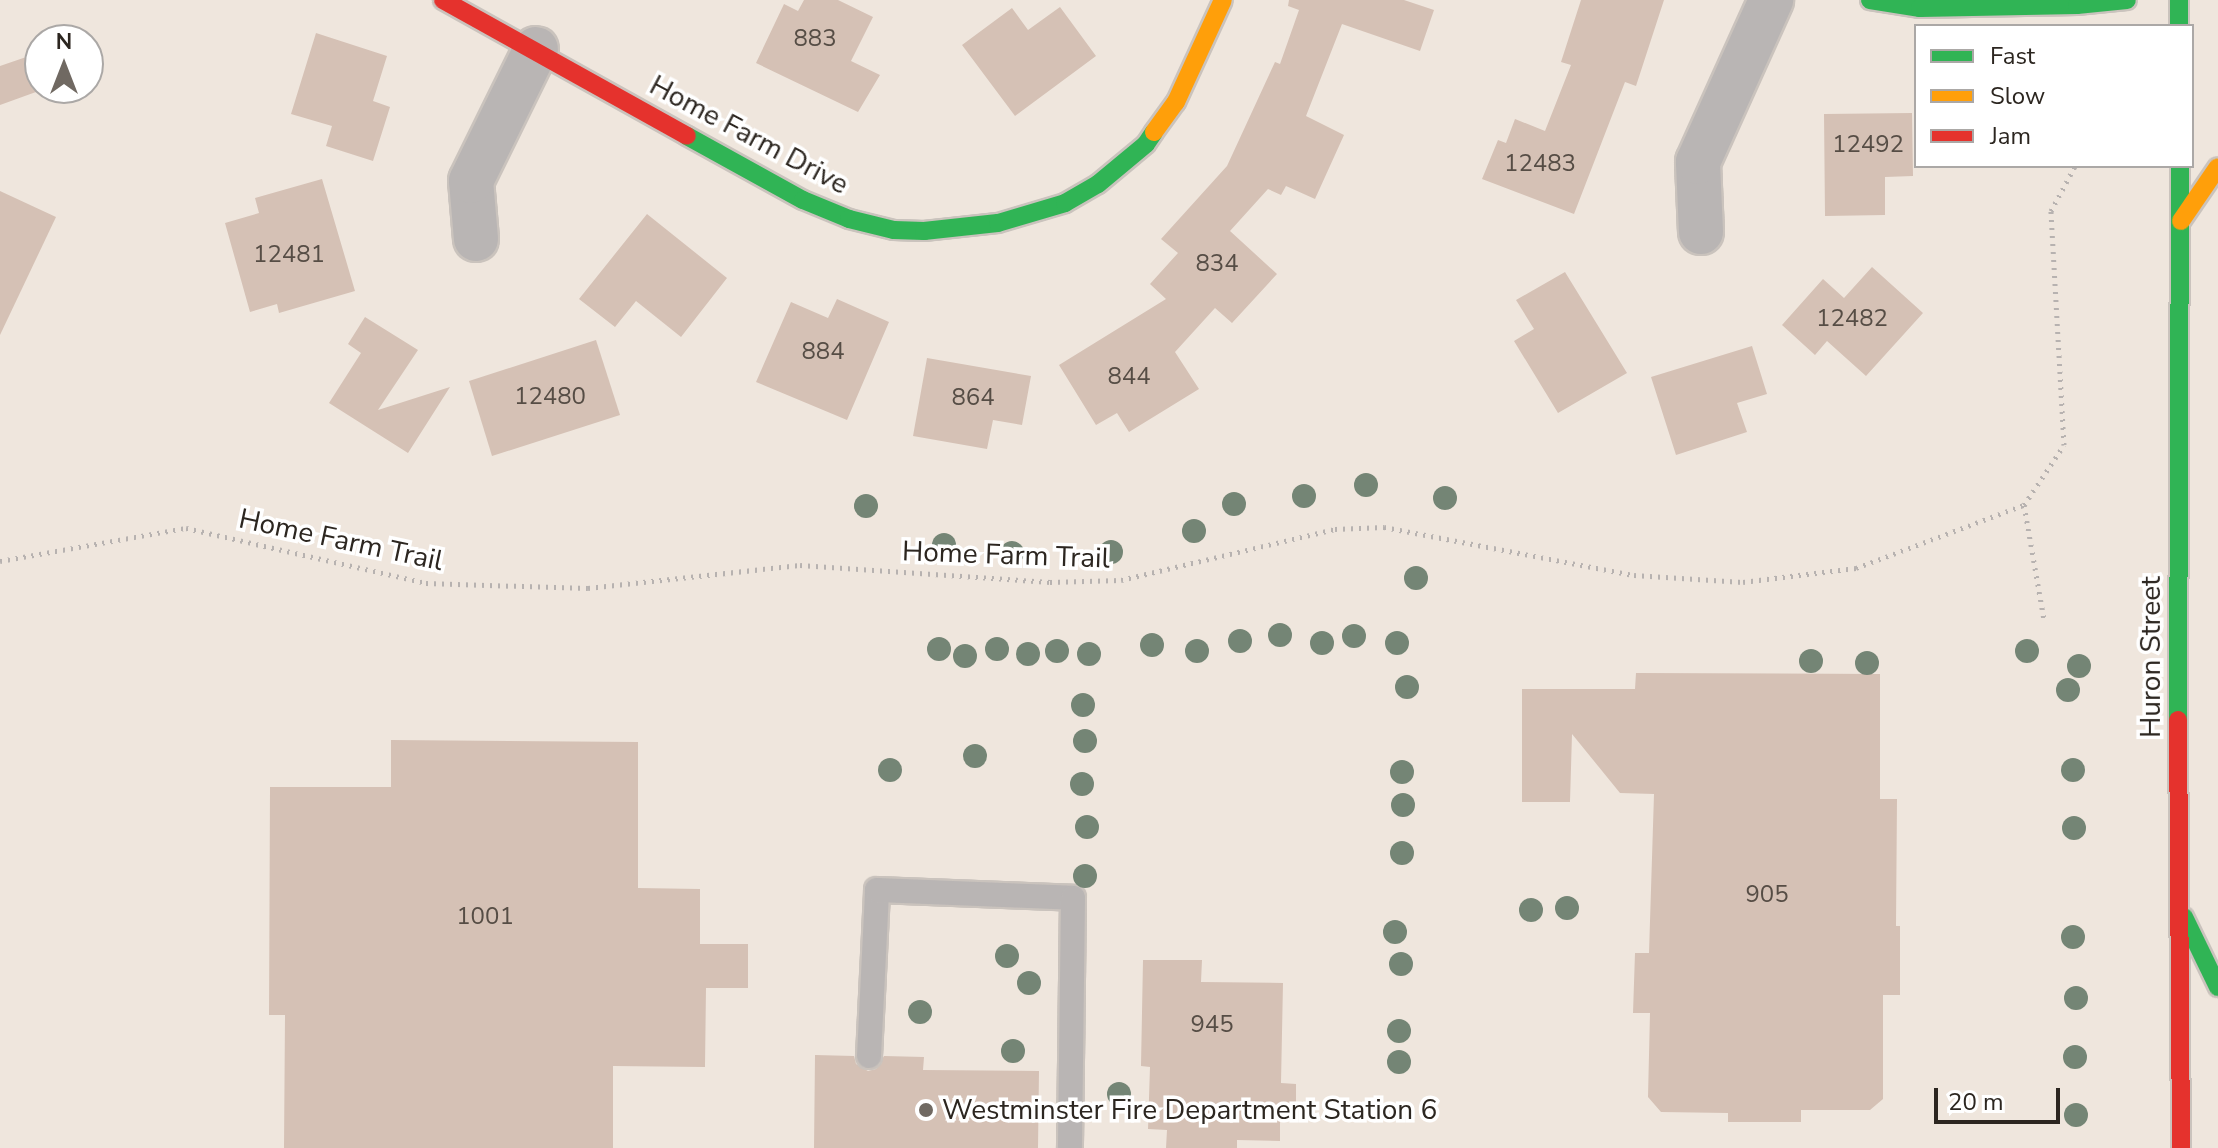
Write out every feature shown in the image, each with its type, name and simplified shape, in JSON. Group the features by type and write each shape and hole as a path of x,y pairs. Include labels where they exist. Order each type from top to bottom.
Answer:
{"street":[{"name":"Home Farm Drive","path":"443,0 803,200 849,219 894,230 924,231 998,223 1034,214 1065,203 1098,184 1146,144 1176,102 1223,0"},
{"path":"1701,232 1698,162 1771,0"},
{"path":"1870,0 1920,8 2077,5 2127,0"},
{"path":"2179,0 2179,24"},
{"path":"476,239 471,181 536,49"},
{"path":"2181,221 2218,167"},
{"name":"Huron Street","path":"2180,168 2177,904 2181,1148"},
{"path":"2177,904 2218,987"}],"lane":[{"path":"869,1056 877,890 1073,898 1070,1148"}],"path":[{"path":"2044,620 2024,505 2064,445 2051,211 2074,168"},
{"name":"Home Farm Trail","path":"0,561 186,528 426,583 588,588 800,565 1050,582 1121,580 1335,529 1384,527 1634,575 1743,582 1856,568 2024,505"}],"building":[{"path":"804,0 838,0 873,17 851,61 880,75 858,112 756,63 784,4 798,11"},
{"path":"1289,0 1404,0 1434,10 1420,51 1342,24 1306,116 1344,135 1315,199 1286,186 1281,195 1268,189 1230,231 1277,274 1232,323 1215,308 1175,352 1199,389 1129,432 1117,413 1096,425 1059,365 1166,299 1150,284 1178,253 1161,239 1227,166 1275,62 1280,64 1299,10 1288,6"},
{"path":"1581,0 1664,0 1636,86 1625,82 1574,214 1482,179 1498,140 1506,143 1515,119 1545,131 1571,65 1561,62"},
{"path":"1060,7 1096,56 1015,116 962,45 1012,8 1028,30"},
{"path":"316,33 387,56 373,101 390,107 373,161 326,146 332,126 291,114"},
{"path":"24,58 24,96 0,105 0,66"},
{"path":"1912,113 1913,176 1885,177 1885,215 1825,216 1824,114"},
{"path":"322,179 355,291 279,313 277,304 250,312 225,223 259,213 255,198"},
{"path":"0,191 56,217 0,335"},
{"path":"647,214 727,278 681,337 636,301 615,327 579,299"},
{"path":"1872,267 1923,313 1866,376 1827,341 1815,355 1782,325 1823,279 1844,298"},
{"path":"1565,272 1627,373 1558,413 1514,341 1534,329 1516,300"},
{"path":"837,299 889,322 847,420 756,382 791,302 828,318"},
{"path":"365,317 418,350 378,410 450,387 408,453 329,403 361,353 348,344"},
{"path":"596,340 620,415 492,456 469,381"},
{"path":"1752,346 1767,394 1737,403 1747,432 1676,455 1651,377"},
{"path":"927,358 1031,376 1022,425 993,420 987,449 913,436"},
{"path":"1636,673 1880,674 1880,799 1897,799 1896,926 1900,926 1900,995 1883,995 1883,1099 1870,1110 1801,1110 1801,1122 1728,1122 1728,1113 1661,1112 1648,1097 1650,1013 1633,1013 1635,953 1649,953 1654,794 1620,793 1572,734 1570,802 1522,802 1522,689 1635,689"},
{"path":"391,740 638,742 638,888 700,889 700,944 748,944 748,988 706,988 705,1067 613,1066 613,1148 284,1148 285,1015 269,1015 270,787 391,787"},
{"path":"1143,960 1202,960 1201,982 1283,983 1281,1083 1296,1084 1296,1117 1280,1117 1280,1141 1237,1140 1237,1148 1166,1148 1167,1130 1148,1129 1150,1067 1141,1066"},
{"name":"Westminster Fire Department Station 6","path":"815,1055 854,1056 856,1064 868,1071 876,1069 884,1056 924,1057 923,1070 1039,1071 1038,1148 814,1148"}],"traffic: fast":[{"path":"1870,0 1920,8 2077,5 2127,0"},
{"path":"2179,0 2179,24"},
{"path":"687,136 803,200 849,219 894,230 924,231 998,223 1065,203 1098,184 1146,144 1154,132"},
{"path":"2178,720 2180,168"},
{"path":"2184,917 2218,987"}],"traffic: slow":[{"path":"1154,132 1176,102 1223,0"},
{"path":"2181,221 2218,167"}],"traffic: jam":[{"path":"443,0 687,136"},
{"path":"2178,720 2181,1148"}],"place":[{"name":"Westminster Fire Department Station 6","path":"926,1110"}]}
